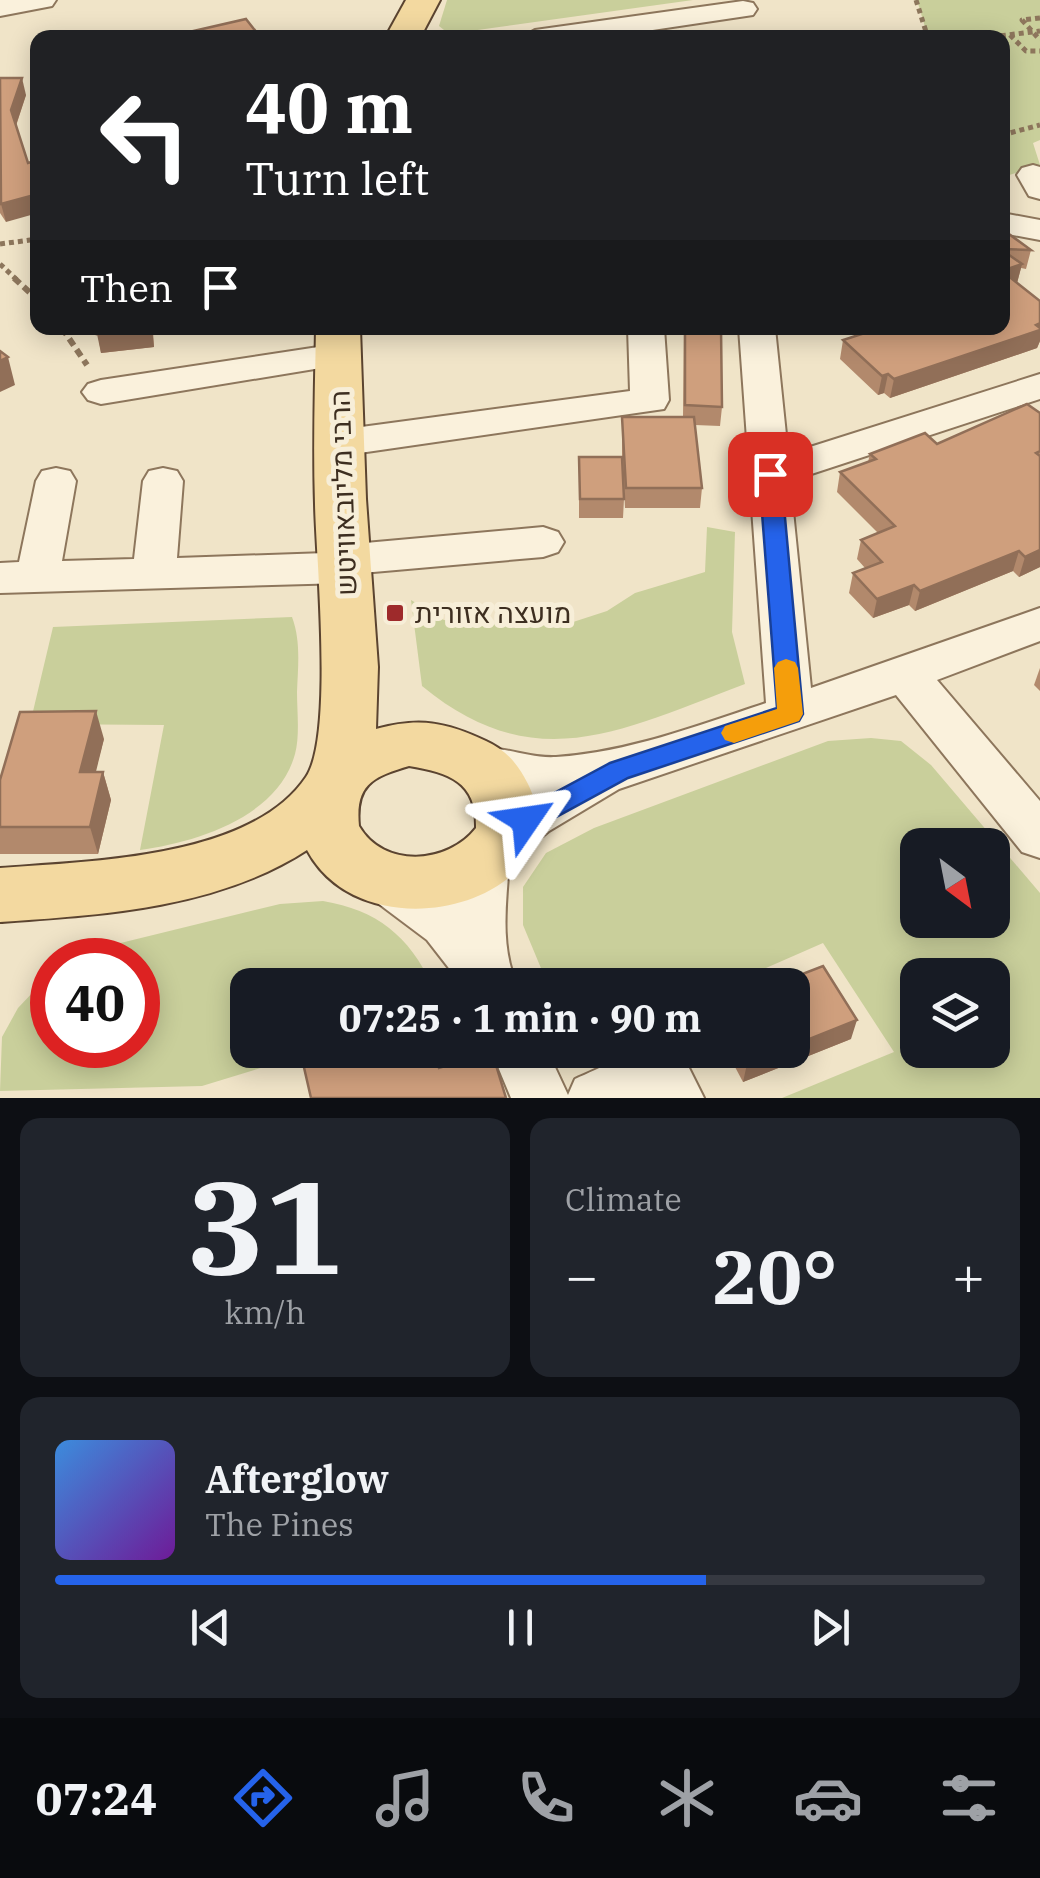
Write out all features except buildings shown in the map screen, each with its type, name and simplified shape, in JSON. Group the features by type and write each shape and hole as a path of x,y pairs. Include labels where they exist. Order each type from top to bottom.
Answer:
{"main road":[{"path":"406,30 422,0"},
{"name":"הרבי מליובאוויטש","path":"332,786 349,724 352,658 344,564 338,341"},
{"name":"הרבי מליובאוויטש","path":"352,658 384,704 461,755"},
{"path":"0,895 223,864 314,866 404,884 442,882 491,854 505,833 508,806 498,780 461,755 409,743 376,750 332,786 307,818 283,836 223,864"},
{"path":"332,786 323,816 331,843 376,877"}],"street":[{"path":"0,8 42,0"},
{"path":"611,30 745,16"},
{"path":"1010,224 1040,230"},
{"path":"339,443 650,400 646,335"},
{"path":"758,335 790,714"},
{"path":"101,392 338,341"},
{"path":"770,474 1040,386"},
{"path":"56,481 19,578 344,564 543,542"},
{"path":"154,574 164,481"},
{"path":"485,968 478,918 491,854 512,830 542,810 619,770 790,714 1040,624"},
{"path":"904,674 1040,837"},
{"path":"461,755 550,777 619,770"},
{"path":"376,877 442,920 479,968"},
{"path":"527,1068 540,1098"},
{"path":"594,1098 662,1073 675,1098"}],"path":[{"path":"916,0 925,30"},
{"path":"1040,18 1022,20 1040,40"},
{"path":"1010,35 1040,32"},
{"path":"1010,35 1026,50 1040,51"},
{"path":"1010,133 1040,126"},
{"path":"0,244 30,240"},
{"path":"0,264 30,292"},
{"path":"69,335 101,392"}],"green space":[{"path":"447,0 693,0 478,30 444,30 439,26"},
{"path":"917,0 1040,0 1040,140 1033,143 1040,165 1010,175 1010,30 926,30"},
{"path":"707,527 735,532 732,632 745,684 620,729 542,739 504,732 464,715 422,686 411,600 444,620 501,625 570,623 607,611 635,593 705,572"},
{"path":"292,617 298,654 295,754 286,776 272,794 254,810 210,833 140,850 164,725 30,724 53,627"},
{"path":"828,741 901,741 931,765 985,828 900,828 900,938 1010,938 1010,858 1040,893 1040,1098 782,1098 894,1052 823,943 766,968 541,968 523,925 523,887 546,853 594,828"},
{"path":"323,901 360,911 402,939 423,968 230,968 230,1068 260,1068 202,1086 0,1091 2,1037 30,995 30,1068 160,1068 160,938 141,938 280,904"}],"slow traffic":[{"path":"734,733 790,714 786,668"}],"place":[{"name":"מועצה אזורית","path":"395,613"}],"route":[{"path":"526,820 619,770 790,714 770,474"}]}
